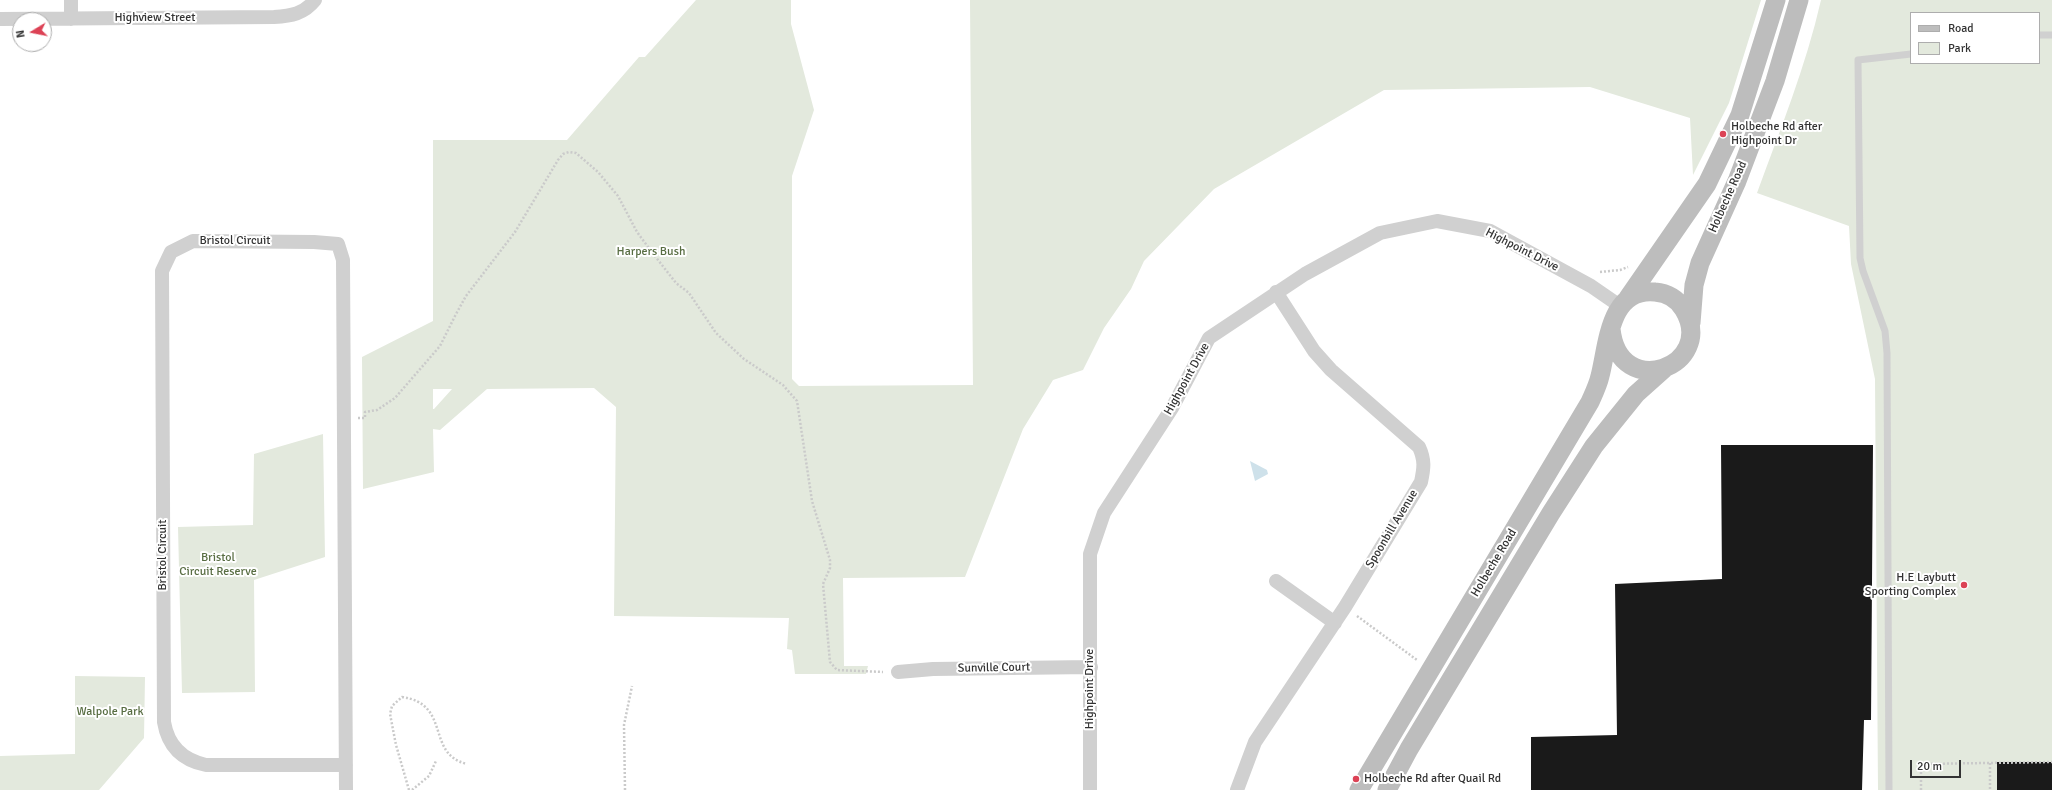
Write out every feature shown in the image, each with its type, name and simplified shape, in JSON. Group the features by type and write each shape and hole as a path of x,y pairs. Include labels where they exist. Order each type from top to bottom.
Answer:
{"street":[{"path":"71,0 71,19"},
{"name":"Holbeche Road","path":"1624,302 1707,184 1740,115 1776,0"},
{"name":"Holbeche Road","path":"1691,328 1694,285 1700,263 1736,181 1775,81 1799,0"},
{"name":"Highview Street","path":"0,19 274,17 293,15 312,4"},
{"name":"Highpoint Drive","path":"1090,790 1090,554 1104,513 1172,408 1209,338 1304,274 1380,233 1437,221 1490,232 1624,302"},
{"name":"Bristol Circuit","path":"346,765 206,765 186,758 176,750 166,735 164,722 162,271 171,252 192,241 314,242 338,244 343,260 346,765 346,790"},
{"path":"1649,291 1661,292 1672,297 1682,305 1688,316 1691,328 1689,342 1684,354 1675,363 1664,369 1651,371 1638,369 1627,363 1615,348 1611,329 1614,317 1624,302 1638,293 1649,291"},
{"name":"Spoonbill Avenue","path":"1237,790 1255,742 1345,607 1421,482 1424,470 1424,458 1419,447 1331,370 1314,351 1276,292"},
{"name":"Holbeche Road","path":"1359,790 1590,402 1600,376 1611,329"},
{"name":"Holbeche Road","path":"1387,790 1409,749 1550,514 1594,446 1636,394 1664,369"},
{"path":"1276,581 1335,623"},
{"name":"Sunville Court","path":"898,672 933,669 1091,667"}],"lane":[{"path":"2040,35 2052,35"},
{"path":"1889,790 1886,353 1885,331 1862,271 1860,258 1858,60 1910,54"}],"path":[{"path":"354,418 365,418 365,412 377,410 395,398 431,357 440,346 466,296 516,232 562,154 569,152 576,153 598,172 618,196 637,232 667,272 689,293 716,333 744,359 783,385 796,401 812,501 830,560 830,568 823,584 830,662 837,670 898,672"},
{"path":"1591,286 1599,272 1620,270 1632,265"},
{"path":"1345,607 1419,661"},
{"path":"624,790 624,725 632,686"},
{"path":"436,761 429,776 410,790 399,757 390,714 392,706 402,697 417,701 432,714 441,742 447,752 454,759 467,764"},
{"path":"1921,790 1921,764 2052,762"},
{"path":"1990,763 1990,790"}],"green space":[{"name":"Harpers Bush","path":"696,0 791,0 791,24 814,110 792,176 792,379 799,386 973,385 970,0 1761,0 1729,103 1693,175 1690,118 1590,87 1384,90 1214,189 1144,261 1131,289 1104,328 1083,370 1053,380 1023,429 965,577 843,578 844,666 868,666 866,674 795,674 792,650 787,649 789,618 614,616 616,407 594,388 487,389 440,430 433,429 434,472 363,489 362,357 433,321 433,140 567,140 639,57 645,57","holes":["433,389 452,389 434,409 433,409"]},
{"name":"H.E Laybutt Sporting Complex","path":"1821,0 2052,0 2052,790 1878,790 1875,379 1851,264 1849,226 1757,193 1792,98 1808,49"},
{"name":"Bristol Circuit Reserve","path":"323,434 325,557 254,580 255,692 182,693 178,527 253,525 254,454"},
{"name":"Walpole Park","path":"75,676 145,677 144,738 99,790 0,790 0,756 75,754"}],"shaded area":[{"path":"1250,461 1267,470 1268,474 1255,481"}],"building":[{"path":"1721,445 1873,445 1871,720 1864,720 1862,790 1531,790 1531,737 1617,735 1615,584 1722,579"},
{"path":"1997,762 2052,762 2052,790 1997,790"}],"place":[{"name":"Holbeche Rd after Highpoint Dr","path":"1723,134"},
{"name":"H.E Laybutt Sporting Complex","path":"1964,585"},
{"name":"Holbeche Rd after Quail Rd","path":"1356,779"}]}
